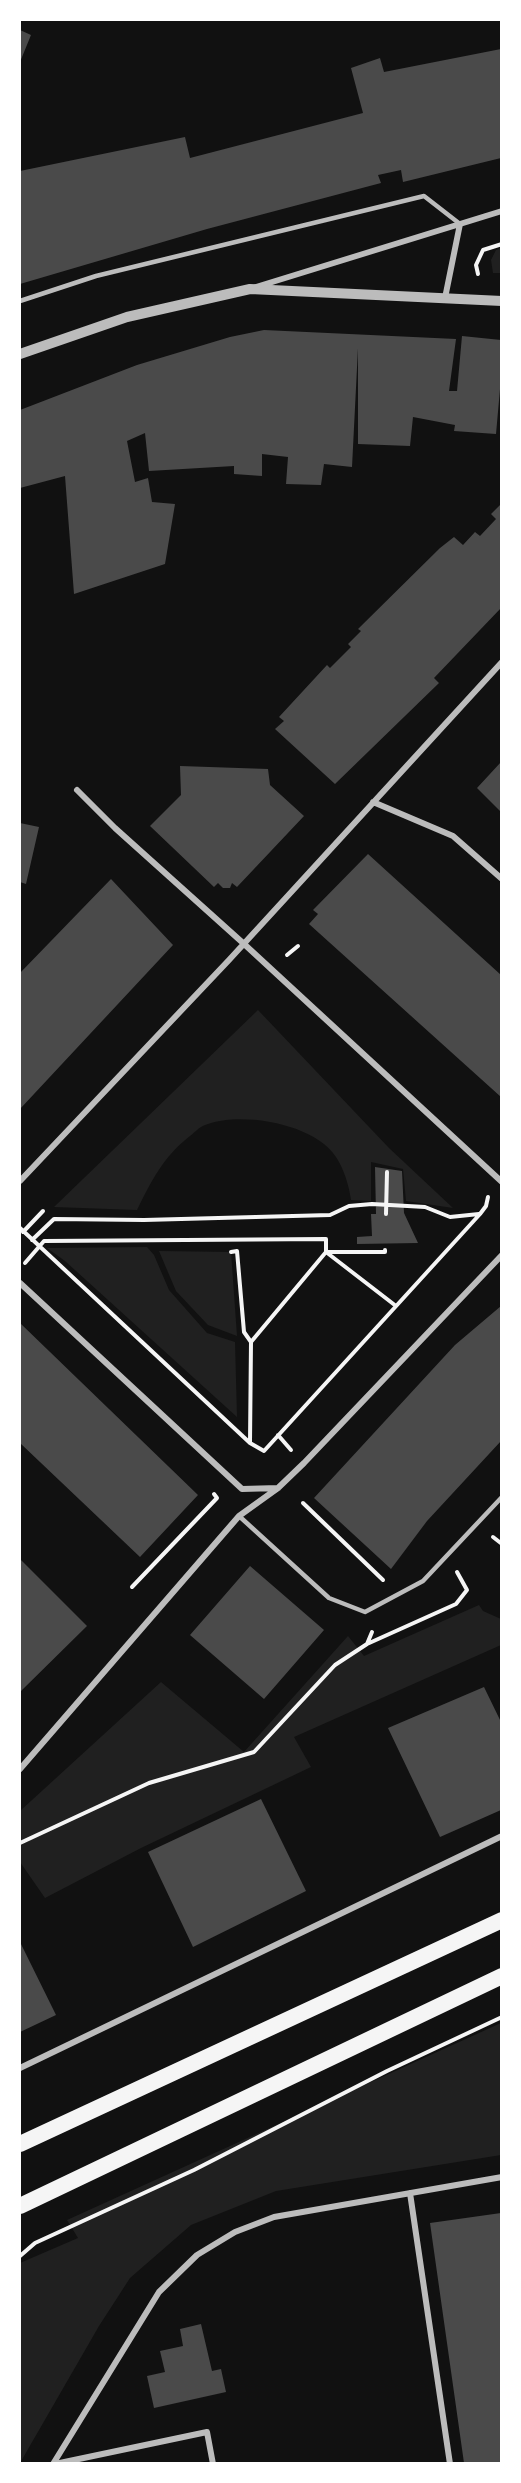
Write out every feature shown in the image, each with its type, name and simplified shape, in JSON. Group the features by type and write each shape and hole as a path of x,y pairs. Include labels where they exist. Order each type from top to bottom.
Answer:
{"highway":[{"path":"20,2144 501,1920"},
{"path":"20,2206 501,1976"}],"street":[{"path":"20,354 127,317 249,289 501,211"},
{"path":"445,298 460,224"},
{"path":"249,289 501,301"},
{"path":"20,1181 501,662"},
{"path":"77,790 115,828 501,1182"},
{"path":"373,802 453,836 501,879"},
{"path":"20,1769 239,1516 278,1488 304,1463 501,1255"},
{"path":"20,1282 242,1489 278,1488"},
{"path":"20,2068 501,1836"},
{"path":"54,2463 159,2292 197,2255 235,2232 274,2217 501,2177"},
{"path":"410,2193 450,2463"},
{"path":"54,2463 207,2432 213,2463"}],"lane":[{"path":"20,301 96,276 424,196 460,224"},
{"path":"239,1516 329,1598 365,1612 423,1581 501,1497"}],"path":[{"path":"485,275 477,274 476,265 483,250 501,244"},
{"path":"287,955 298,946"},
{"path":"386,1214 387,1172"},
{"path":"32,1240 54,1219 144,1220 330,1215 349,1206 386,1205 425,1207 450,1217 480,1214"},
{"path":"43,1211 21,1230 250,1443 264,1450 486,1206"},
{"path":"23,1266 44,1241 326,1239 326,1252 251,1342"},
{"path":"326,1252 385,1252 385,1250"},
{"path":"231,1252 237,1251 244,1332 251,1342 250,1443"},
{"path":"326,1252 396,1306"},
{"path":"278,1435 295,1455"},
{"path":"132,1587 217,1498 208,1490"},
{"path":"303,1503 398,1594"},
{"path":"491,1535 501,1544"},
{"path":"20,1843 149,1783 254,1752 335,1665 367,1644 456,1604 467,1590 456,1571"},
{"path":"367,1644 373,1629"},
{"path":"20,2256 36,2243 194,2170 387,2071 501,2017"}],"shaded area":[{"path":"501,248 501,273 493,273 491,260 496,250"},
{"path":"258,1010 389,1148 453,1208 406,1201 403,1169 371,1162 371,1201 351,1200 341,1167 336,1157 325,1145 294,1128 256,1120 237,1119 203,1126 172,1152 159,1170 137,1210 54,1207"},
{"path":"147,1247 154,1255 169,1290 207,1333 235,1342 237,1417 65,1261 47,1248"},
{"path":"159,1251 231,1252 237,1336 208,1325 176,1291"},
{"path":"479,1605 483,1611 501,1619 501,1645 294,1737 311,1767 141,1848 45,1898 20,1862 20,1811 161,1682 244,1752 348,1636 364,1656"},
{"path":"501,2023 501,2155 276,2191 191,2225 130,2278 99,2326 20,2463 20,2263 78,2238 67,2220"}],"building":[{"path":"20,30 31,35 20,62"},
{"path":"501,49 501,158 403,182 401,170 378,175 381,183 207,229 20,284 20,171 185,137 190,158 363,113 351,68 380,58 384,72"},
{"path":"264,330 456,339 449,391 457,391 462,336 501,340 501,378 496,434 454,431 455,425 413,417 410,446 358,444 358,348 352,467 324,464 321,485 286,484 288,457 262,454 262,476 234,474 234,466 149,471 145,433 127,441 135,482 148,478 152,502 175,504 165,564 74,594 65,476 20,488 20,410 137,365 230,337"},
{"path":"501,504 501,608 434,678 439,683 335,784 275,729 284,721 279,717 327,665 330,668 351,647 348,644 361,631 358,629 440,548 454,537 463,545 475,532 480,536 496,519 491,514"},
{"path":"501,762 501,812 477,788"},
{"path":"180,766 268,769 270,785 304,816 237,887 232,883 230,888 223,888 218,883 214,887 150,826 181,795"},
{"path":"20,823 39,827 26,884 20,882"},
{"path":"368,854 501,975 501,1097 309,924 318,914 313,910"},
{"path":"111,879 173,945 20,1109 20,973"},
{"path":"375,1167 402,1171 404,1213 418,1243 357,1244 357,1237 372,1236 371,1214 376,1214"},
{"path":"501,1306 501,1441 427,1521 391,1569 314,1498 455,1345"},
{"path":"20,1323 198,1495 140,1557 20,1443"},
{"path":"20,1559 87,1626 20,1692"},
{"path":"250,1566 324,1630 264,1699 190,1635"},
{"path":"484,1687 501,1722 501,1810 440,1837 388,1728"},
{"path":"261,1799 306,1891 193,1947 148,1852"},
{"path":"20,1942 56,2015 20,2032"},
{"path":"501,2213 501,2463 464,2463 430,2223"},
{"path":"201,2324 212,2371 221,2369 226,2392 154,2408 147,2376 165,2372 160,2351 183,2346 180,2329"}]}
